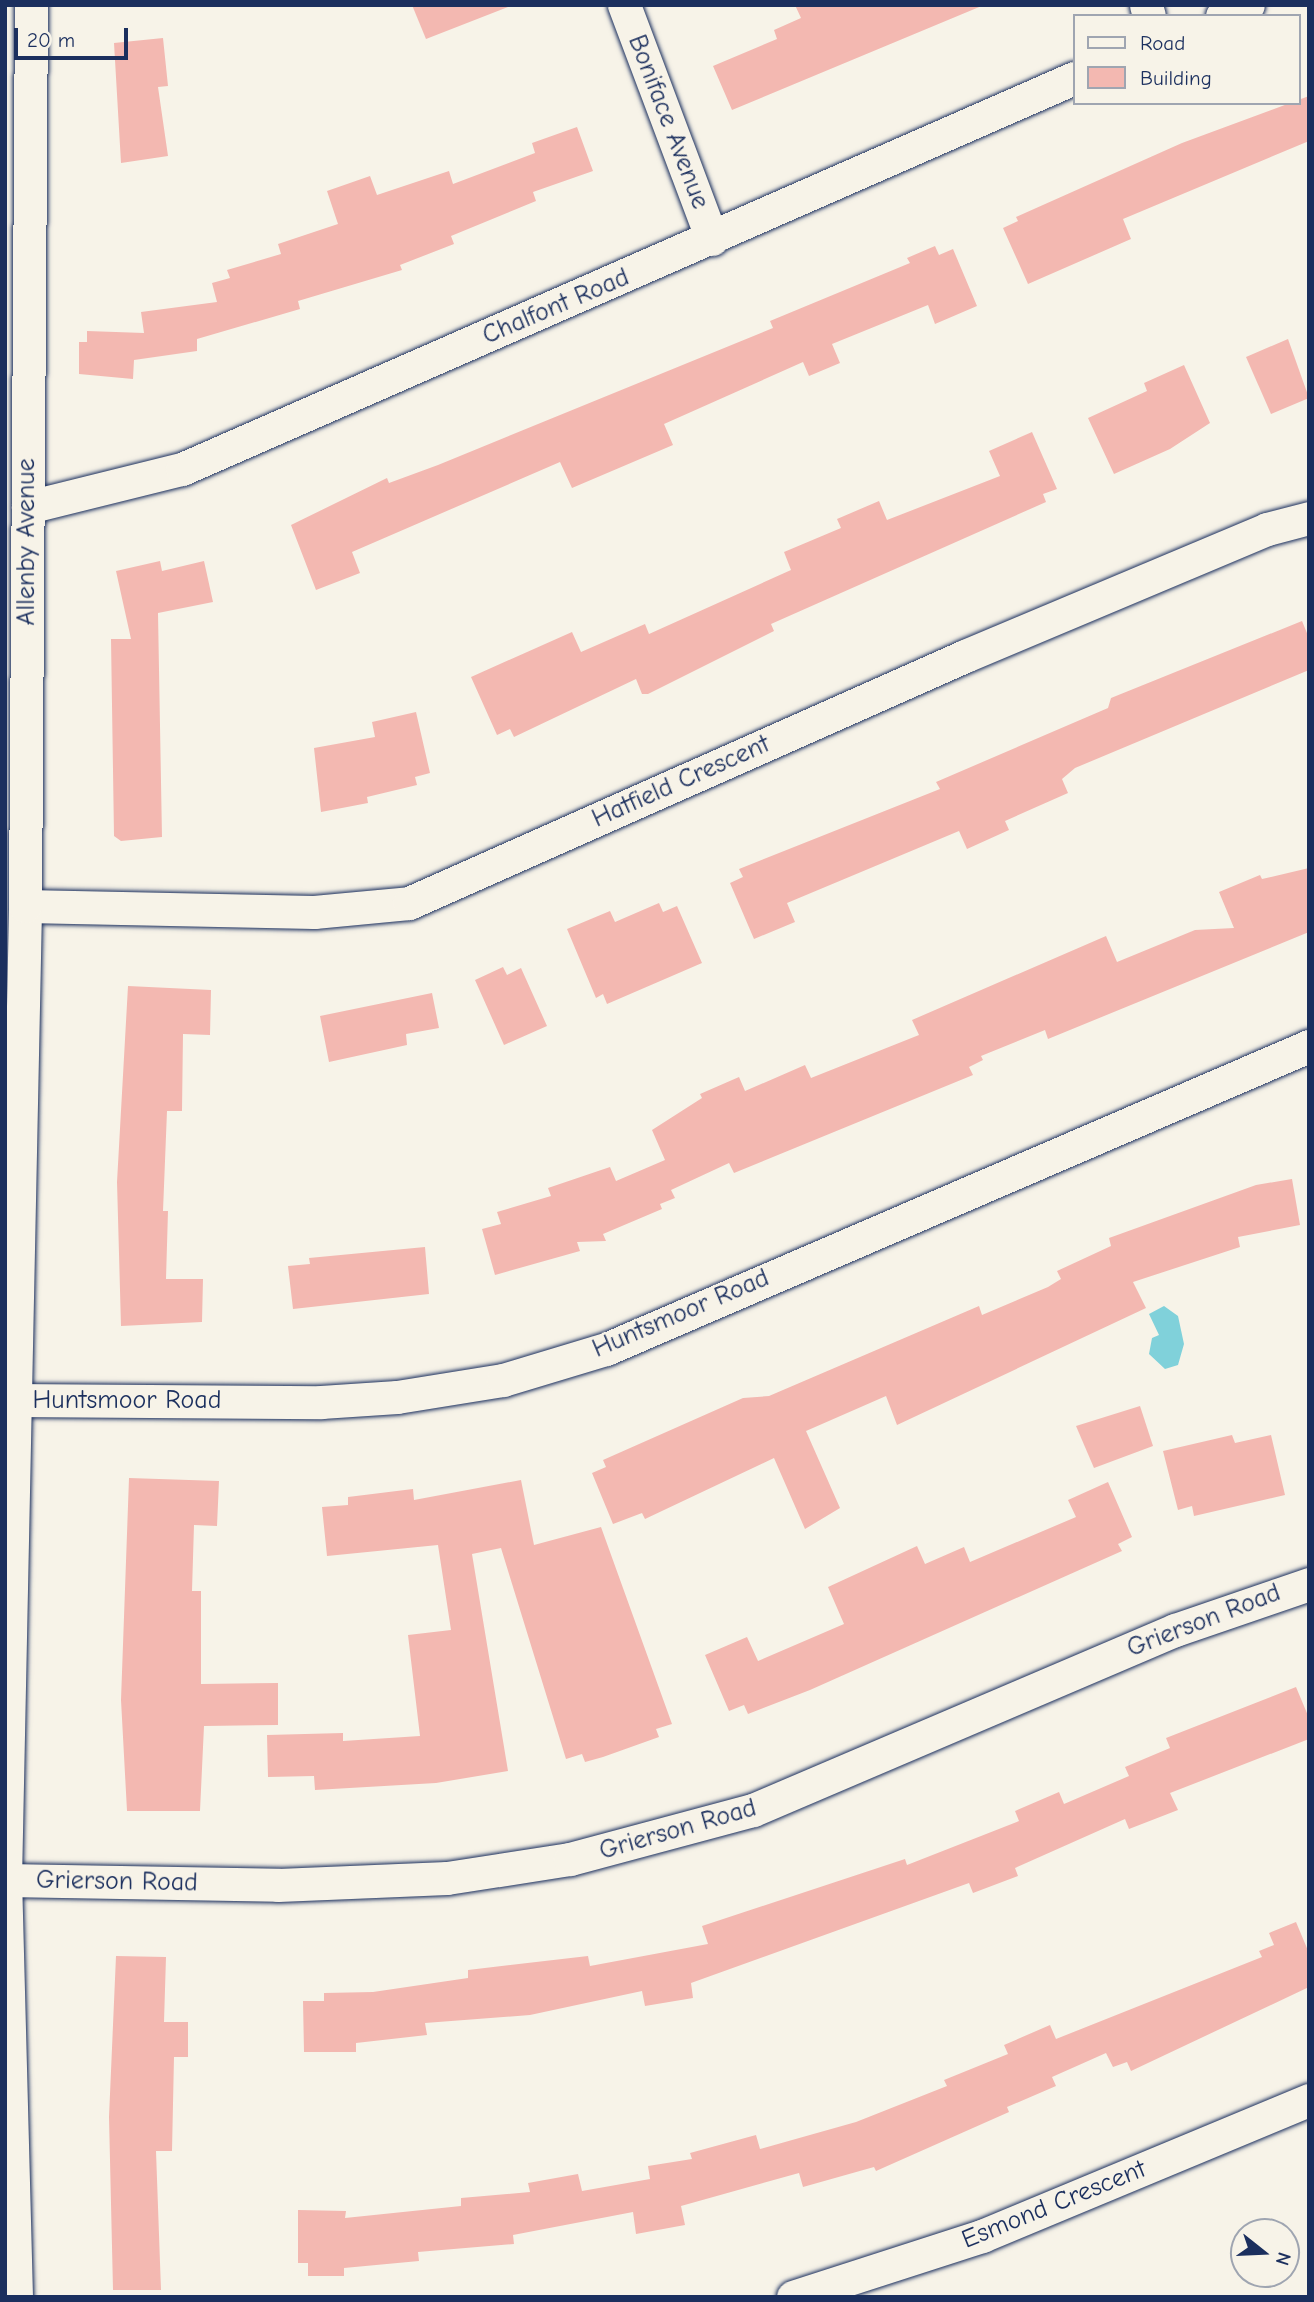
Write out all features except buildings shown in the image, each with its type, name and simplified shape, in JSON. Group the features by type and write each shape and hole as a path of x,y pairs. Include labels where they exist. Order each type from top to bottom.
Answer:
{"street":[{"name":"Allenby Avenue","path":"16,2297 5,1880 11,1400 25,906 31,5"},
{"name":"Boniface Avenue","path":"624,5 712,239"},
{"path":"1227,14 1248,5"},
{"name":"Chalfont Road","path":"28,507 182,469 712,239 1072,79"},
{"name":"Hatfield Crescent","path":"25,906 314,912 409,903 965,656 1267,529 1309,518"},
{"name":"Huntsmoor Road","path":"11,1400 321,1402 397,1397 503,1380 606,1349 1309,1046"},
{"name":"Grierson Road","path":"5,1880 278,1885 447,1878 570,1859 753,1810 1175,1630 1309,1584"},
{"name":"Esmond Crescent","path":"793,2297 982,2236 1309,2100"}],"water":[{"path":"1164,1306 1178,1316 1184,1344 1178,1365 1165,1369 1149,1354 1152,1338 1159,1335 1149,1314"}]}
